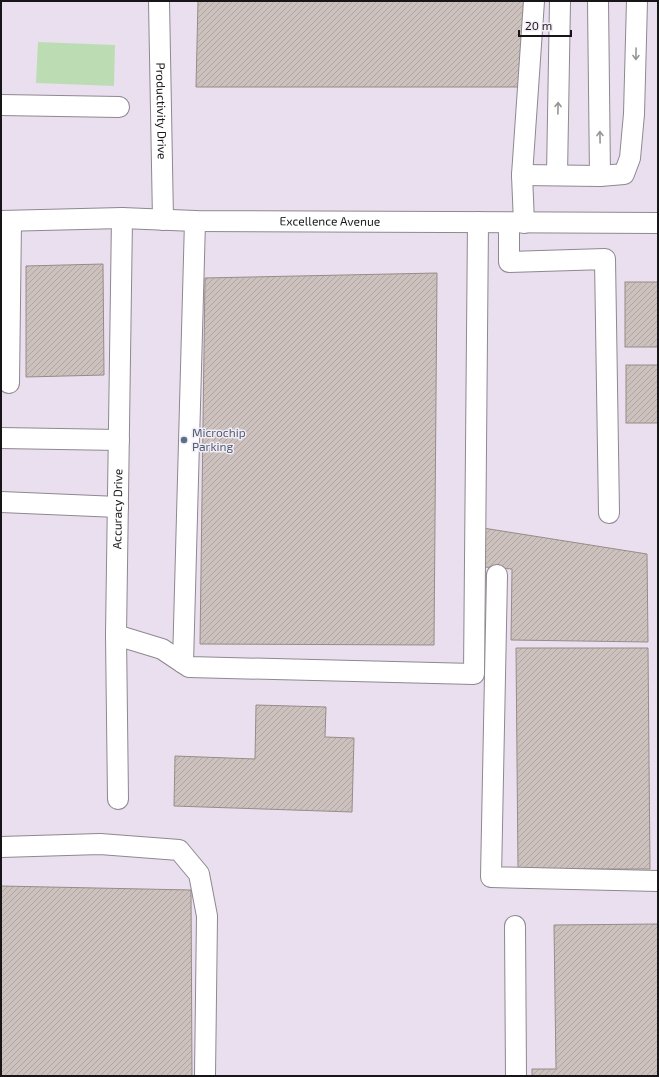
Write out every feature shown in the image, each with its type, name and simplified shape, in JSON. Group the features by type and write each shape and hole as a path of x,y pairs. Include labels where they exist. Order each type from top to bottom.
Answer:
{"street":[{"name":"Productivity Drive","path":"159,1 163,220"},
{"path":"534,1 522,175 509,262 605,259 609,513"},
{"path":"557,175 560,1"},
{"path":"598,1 600,176"},
{"path":"522,175 600,176 624,174 630,158 634,114 637,1"},
{"path":"1,105 119,107"},
{"name":"Excellence Avenue","path":"6,221 122,218 195,221 658,223"},
{"name":"Accuracy Drive","path":"118,799 116,635 122,218"},
{"path":"6,221 9,383"},
{"path":"183,663 195,221"},
{"path":"116,635 162,649 189,667 474,674 478,222"},
{"path":"1,438 119,440"},
{"path":"1,502 118,507"},
{"path":"497,575 491,877 658,881"},
{"path":"1,847 100,844 179,850 199,874 207,916 205,1076"},
{"path":"515,926 516,1076"}],"shaded area":[{"path":"1,1 658,1 658,1076 1,1076"}],"green space":[{"path":"38,42 115,45 114,86 36,83"}],"building":[{"path":"198,1 526,1 527,87 196,87"},
{"path":"103,264 104,375 26,377 26,266"},
{"path":"437,273 434,645 200,644 205,278"},
{"path":"625,282 658,282 658,347 625,347"},
{"path":"626,365 658,365 658,423 626,423"},
{"path":"483,528 647,554 648,642 511,640 512,569 484,567"},
{"path":"516,648 648,648 650,869 518,869"},
{"path":"256,705 326,707 325,737 354,738 352,812 174,806 175,756 255,759"},
{"path":"1,886 191,890 192,1076 1,1076"},
{"path":"658,924 658,1076 532,1076 532,1069 556,1069 554,925"}],"place":[{"name":"Microchip Parking","path":"184,440"}]}
